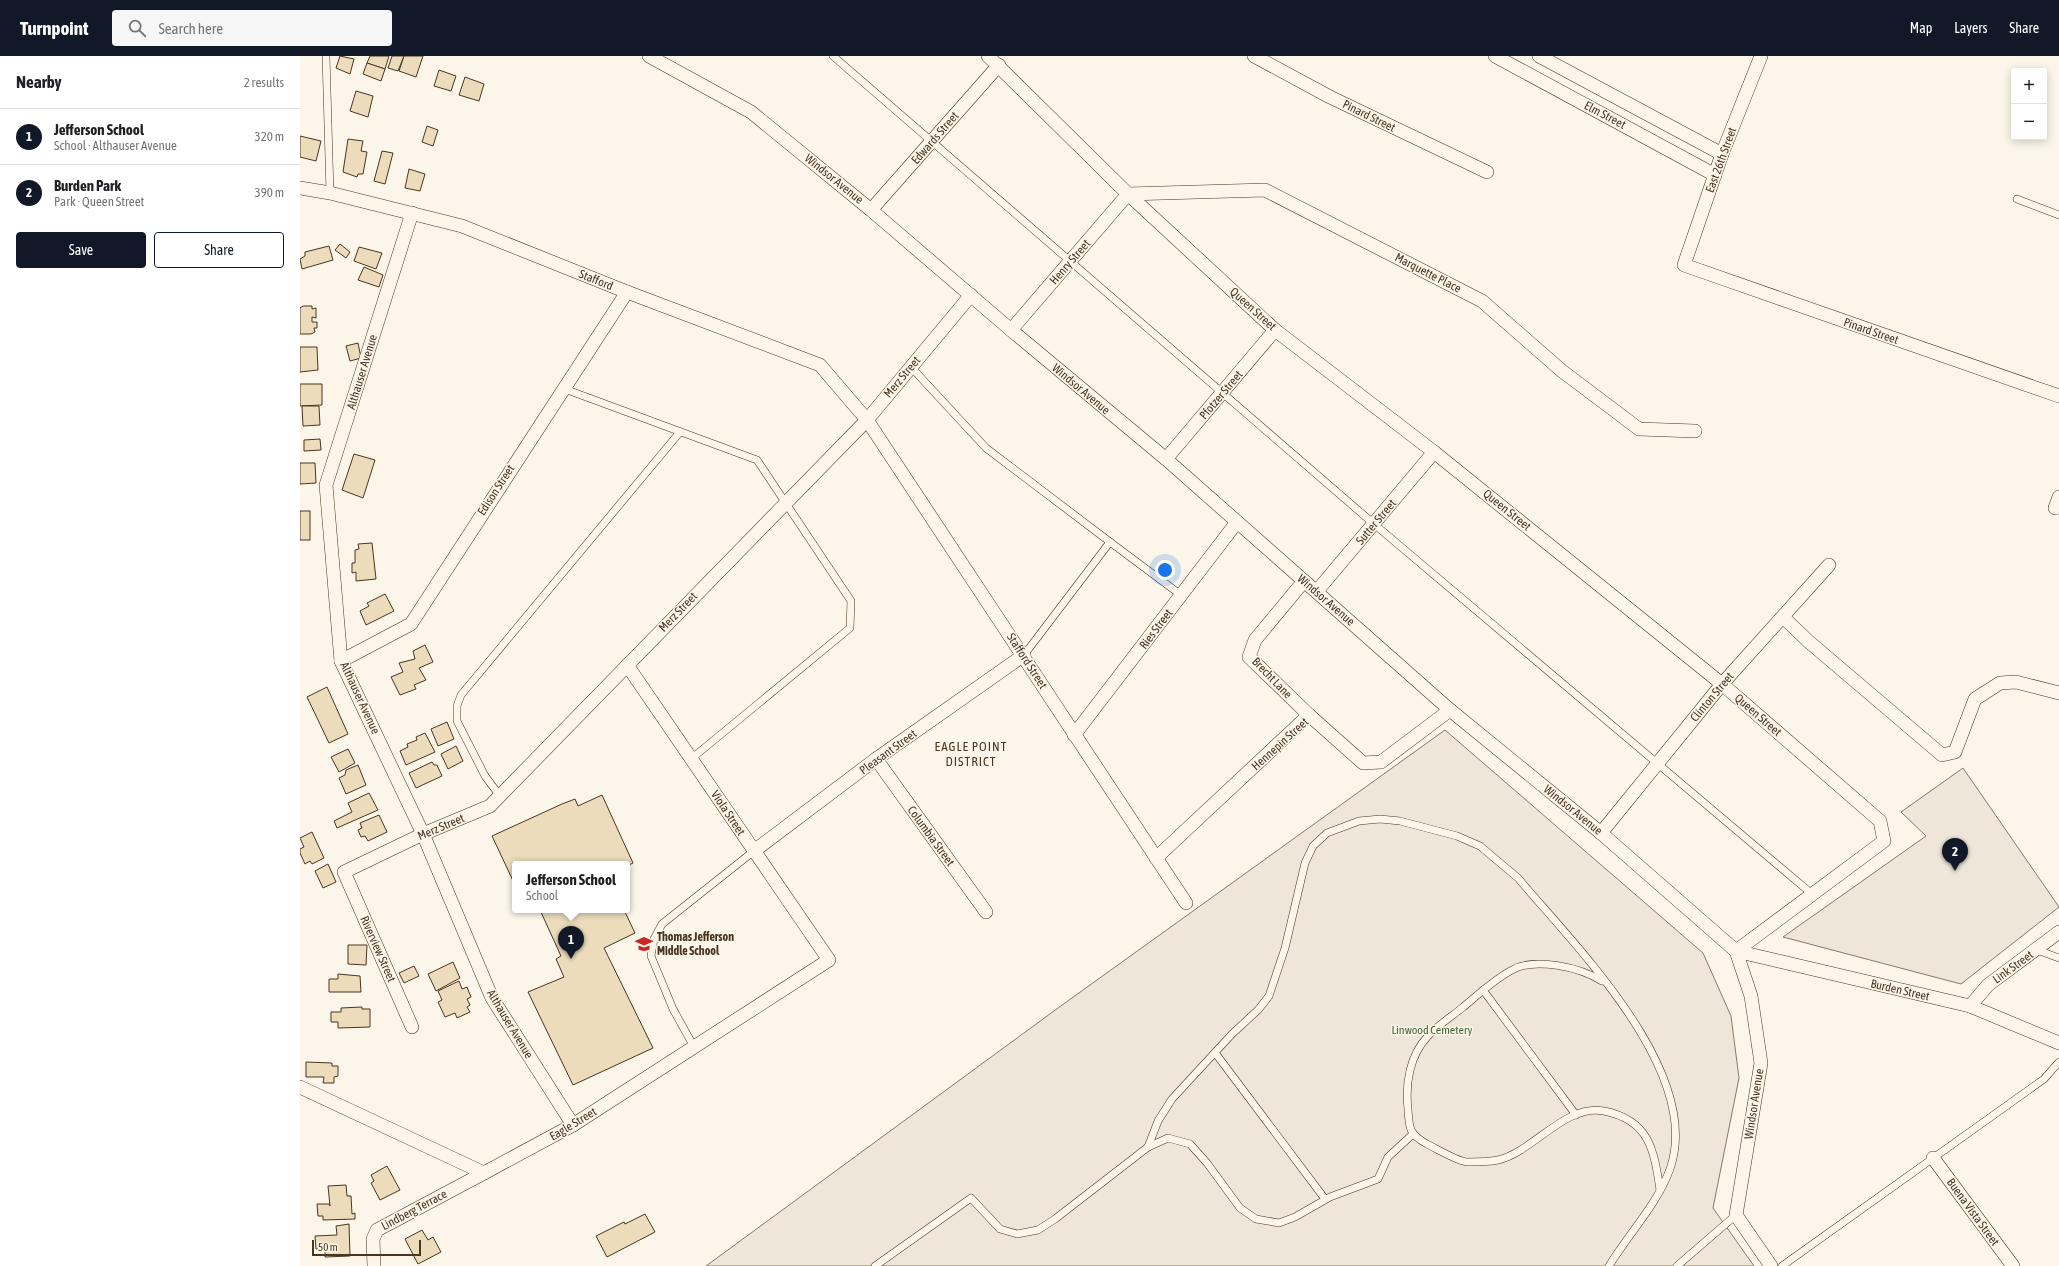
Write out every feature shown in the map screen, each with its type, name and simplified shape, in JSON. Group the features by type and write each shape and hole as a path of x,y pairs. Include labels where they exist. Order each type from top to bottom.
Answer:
{"street":[{"name":"Windsor Avenue","path":"649,56 751,112 871,210 1011,330 1166,459 1450,710 1601,833 1736,951 1751,996 1761,1063 1736,1215"},
{"name":"Queen Street","path":"988,56 1128,194 1276,330 1434,452 1722,684 1880,821 1884,840 1736,951"},
{"name":"Pinard Street","path":"1254,56 1330,97 1487,172"},
{"name":"Elm Street","path":"1496,56 1716,174"},
{"name":"Elm Street","path":"1539,56 1722,154"},
{"name":"East 26th Street","path":"1684,265 1722,154 1761,56"},
{"name":"Edwards Street","path":"871,210 999,66"},
{"name":"Stafford","path":"300,188 330,193 462,226 626,292 820,365 866,420"},
{"name":"Marquette Place","path":"1128,194 1265,190 1482,301 1562,370 1639,429 1695,431"},
{"name":"Henry Street","path":"1011,330 1128,194"},
{"name":"Althauser Avenue","path":"412,213 326,485 341,661 423,834 492,998 573,1125"},
{"name":"Pinard Street","path":"1684,265 2059,396"},
{"name":"Edison Street","path":"341,661 411,624 562,388 626,292"},
{"name":"Merz Street","path":"344,872 423,834 490,806 866,420 971,295"},
{"name":"Pfotzer Street","path":"1166,459 1276,330"},
{"name":"Stafford Street","path":"866,420 1024,655 1074,735 1186,903"},
{"name":"Sutter Street","path":"1317,591 1434,452"},
{"name":"Ries Street","path":"1074,735 1237,522"},
{"name":"Clinton Street","path":"1601,833 1722,684 1829,565"},
{"name":"Brecht Lane","path":"1304,581 1255,640 1249,657 1309,715"},
{"path":"1783,617 1808,641 1942,754 1955,752 1976,699 2000,683 2016,682 2059,693"},
{"name":"Pleasant Street","path":"754,851 876,759 1024,655"},
{"name":"Viola Street","path":"627,665 829,960"},
{"name":"Hennepin Street","path":"1156,858 1309,715 1363,764 1381,762 1450,710"},
{"name":"Columbia Street","path":"876,759 986,912"},
{"name":"Riverview Street","path":"344,872 412,1027"},
{"name":"Link Street","path":"1970,1006 1988,985 2037,950 2059,932"},
{"name":"Burden Street","path":"1736,951 1970,1006 2059,1043"},
{"name":"Eagle Street","path":"484,1172 573,1125 829,960"},
{"path":"300,1087 484,1172"},
{"name":"Buena Vista Street","path":"1933,1158 2013,1266"},
{"name":"Lindberg Terrace","path":"374,1266 372,1239 377,1230 484,1172"},
{"path":"1736,1215 1771,1266"}],"lane":[{"path":"326,56 330,193"},
{"path":"833,56 1374,524 1812,894"},
{"path":"2017,199 2059,215"},
{"path":"910,367 986,448 1181,595"},
{"path":"562,388 757,460 851,601 850,628 691,759"},
{"path":"500,796 485,776 457,720 461,694 680,432"},
{"path":"1024,655 1110,542"},
{"path":"1148,1147 1158,1121 1172,1099 1216,1054 1232,1034 1258,1010 1269,996 1285,948 1305,863 1313,846 1327,833 1359,821 1380,819 1400,821 1457,836 1480,846 1518,878 1627,1010 1660,1067 1672,1110 1675,1138 1670,1167 1660,1190 1609,1266"},
{"path":"694,1047 673,1009 651,956 654,939 662,924 754,851"},
{"path":"2037,950 2059,958"},
{"path":"1605,983 1579,970 1555,965 1534,964 1520,966 1502,975 1427,1036 1413,1059 1407,1079 1410,1129 1415,1138 1465,1162 1498,1160 1518,1151 1568,1118 1586,1111 1602,1110 1629,1118 1643,1132 1652,1150 1660,1190"},
{"path":"1483,990 1576,1115"},
{"path":"1216,1054 1325,1199"},
{"path":"1782,1266 2044,1079 2059,1062"},
{"path":"875,1266 971,1198 1000,1229 1017,1234 1038,1230 1055,1219 1148,1147 1168,1138 1190,1144 1207,1163 1240,1208 1256,1219 1279,1222 1295,1217 1325,1199 1378,1179 1388,1157 1413,1134"},
{"path":"1677,1266 1736,1215"}],"green space":[{"name":"Linwood Cemetery","path":"1445,730 1703,953 1731,1016 1739,1078 1713,1208 1754,1266 706,1266 1058,1008"},
{"path":"1963,768 2059,907 1961,984 1783,937 1926,836 1901,812"}],"building":[{"path":"340,56 354,59 350,74 336,68"},
{"path":"370,56 389,56 385,69 367,63"},
{"path":"392,56 404,56 398,71 388,68"},
{"path":"404,56 423,56 416,77 399,71"},
{"path":"367,63 385,69 381,81 363,74"},
{"path":"439,70 456,76 451,91 434,86"},
{"path":"465,77 484,84 479,101 459,95"},
{"path":"356,91 373,96 368,117 350,111"},
{"path":"427,126 438,130 433,146 422,142"},
{"path":"300,136 321,141 316,161 300,157"},
{"path":"348,139 363,141 361,151 367,152 363,174 358,174 357,177 343,172"},
{"path":"382,151 393,153 385,184 374,181"},
{"path":"409,169 425,174 420,191 405,188"},
{"path":"340,244 350,252 346,258 335,250"},
{"path":"329,246 333,260 302,269 300,259 305,256 305,252"},
{"path":"359,247 382,253 376,269 354,261"},
{"path":"364,267 383,275 379,287 358,280"},
{"path":"303,306 312,306 312,309 316,308 316,318 312,317 312,322 317,322 317,328 314,328 315,332 311,334 300,334 300,308"},
{"path":"358,343 361,358 350,361 346,346"},
{"path":"300,347 317,347 318,370 300,372"},
{"path":"300,384 322,384 322,405 300,406"},
{"path":"302,406 319,406 320,425 303,426"},
{"path":"320,439 321,450 304,451 304,440"},
{"path":"354,454 375,460 363,498 342,490"},
{"path":"300,463 315,463 316,483 300,484"},
{"path":"300,511 310,511 310,540 300,540"},
{"path":"372,543 376,579 356,581 356,572 352,573 352,563 355,563 355,550 359,549 358,544"},
{"path":"385,594 394,611 366,625 360,611 369,606 367,603"},
{"path":"425,645 433,662 419,668 426,680 414,685 416,689 400,695 391,677 403,672 399,663 415,659 413,651"},
{"path":"327,687 348,734 329,743 307,697"},
{"path":"447,722 454,739 438,746 431,729"},
{"path":"425,733 435,752 406,765 400,751 408,747 407,744 417,740 416,737"},
{"path":"456,746 463,761 448,769 441,754"},
{"path":"348,749 355,763 339,772 331,757"},
{"path":"432,762 434,765 437,765 442,776 416,788 409,773"},
{"path":"358,765 366,785 346,794 339,778 345,775 346,770"},
{"path":"369,793 378,810 337,828 334,821 352,812 348,803"},
{"path":"602,795 633,863 630,864 630,861 512,861 512,879 492,836 575,799 578,806"},
{"path":"379,815 387,832 368,841 365,836 361,837 358,830 362,828 360,823"},
{"path":"312,832 324,858 312,864 310,861 305,864 300,853 300,849 304,847 300,838"},
{"path":"328,864 336,882 323,888 315,871"},
{"path":"541,913 625,913 635,933 604,948 653,1048 573,1085 528,992 564,977 556,959 561,956"},
{"path":"348,945 367,945 366,965 348,964"},
{"path":"453,962 460,978 436,991 428,974"},
{"path":"414,966 419,976 404,983 399,973"},
{"path":"338,974 360,976 361,992 329,992 329,979 338,979"},
{"path":"459,981 462,989 467,987 471,997 467,999 470,1005 467,1007 470,1012 457,1018 455,1013 445,1017 438,1002 442,1000 438,991"},
{"path":"362,1007 362,1009 370,1009 370,1027 338,1028 338,1022 331,1022 331,1012 341,1012 341,1008"},
{"path":"306,1062 332,1063 332,1066 338,1066 338,1076 334,1077 334,1083 323,1083 324,1077 306,1077"},
{"path":"387,1166 400,1190 380,1200 371,1183 374,1181 371,1175"},
{"path":"346,1185 347,1196 351,1196 352,1214 355,1213 355,1219 323,1220 323,1216 318,1216 317,1204 329,1204 330,1206 328,1186"},
{"path":"645,1214 655,1232 607,1257 596,1236 624,1222 625,1224"},
{"path":"349,1224 350,1256 325,1257 325,1249 316,1249 315,1236 337,1235 336,1226"},
{"path":"422,1230 428,1240 433,1237 441,1252 418,1264 405,1239"}],"place":[{"name":"Burden Park","path":"1955,871"},
{"name":"Thomas Jefferson Middle School","path":"644,944"},
{"name":"Jefferson School","path":"571,959"}],"district":[{"name":"EAGLE POINT DISTRICT","path":"971,754"}]}
